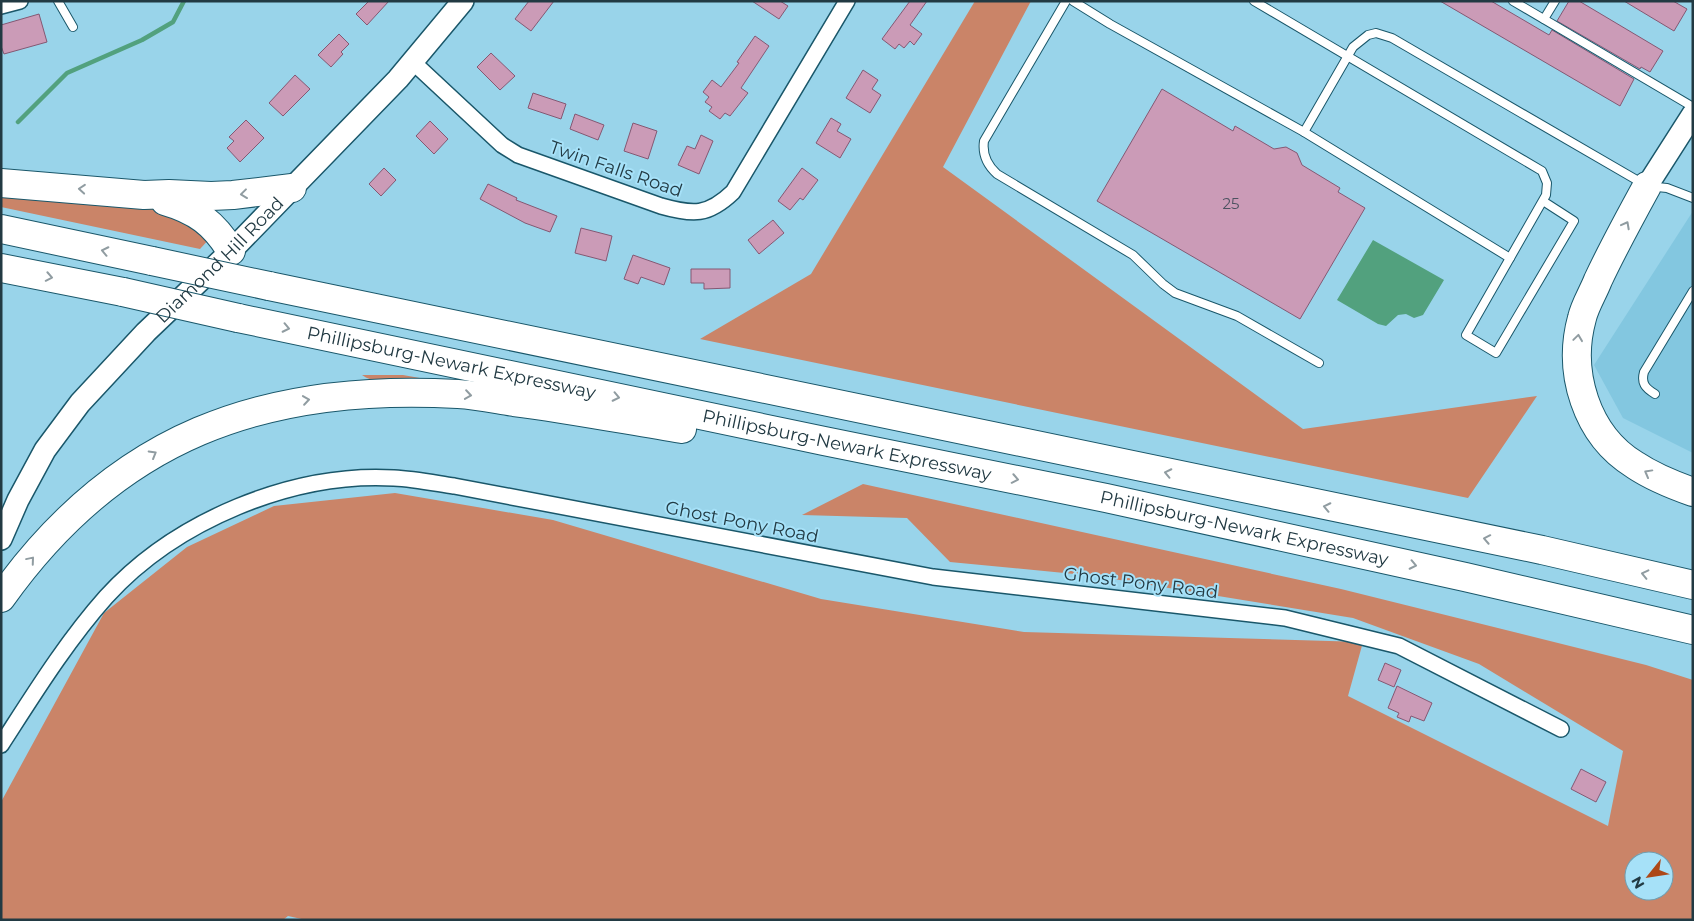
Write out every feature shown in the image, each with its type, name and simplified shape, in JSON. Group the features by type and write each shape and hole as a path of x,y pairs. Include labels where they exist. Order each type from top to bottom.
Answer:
{"highway":[{"path":"1,182 144,195 233,195 292,188"},
{"path":"1647,186 1606,264 1582,317 1577,338 1576,364 1587,409 1599,430 1616,450 1633,464 1654,476 1693,492"},
{"path":"144,195 177,204 198,214 216,229 231,251"},
{"path":"1,229 1542,550 1693,585"},
{"name":"Phillipsburg-Newark Expressway","path":"1,268 123,292 238,318 824,441 1134,504 1475,579 1693,630"},
{"path":"1,598 27,564 64,522 92,497 125,472 170,445 218,424 267,408 295,402 364,395 409,393 459,394 538,405 739,439 824,441"}],"main road":[{"name":"Diamond Hill Road","path":"1,539 29,478 45,450 93,388 146,332 231,251 414,63 464,1"},
{"path":"1647,186 1693,114"}],"street":[{"path":"1,6 20,1"},
{"name":"Twin Falls Road","path":"414,63 502,145 518,154 661,206 683,212 698,213 722,203 738,186 847,1"},
{"name":"Ghost Pony Road","path":"1,745 52,666 81,626 136,568 168,544 202,524 238,507 276,493 315,484 354,479 394,478 454,486 933,578 1285,618 1399,646 1561,729"}],"lane":[{"path":"58,1 73,27"},
{"path":"1066,1 984,141 984,155 992,170 1133,255 1175,294 1237,316 1319,363"},
{"path":"1073,1 1110,24 1304,132 1510,258"},
{"path":"1254,1 1542,171 1548,183 1548,189 1543,201 1466,335 1496,354 1574,221 1543,201"},
{"path":"1513,1 1693,108"},
{"path":"1544,19 1555,1"},
{"path":"1304,132 1347,55 1353,47 1368,35 1376,33 1384,35 1647,186 1666,188 1693,198"},
{"path":"1655,394 1644,385 1642,379 1644,372 1693,291"}],"shaded area":[{"path":"975,1 1031,1 943,167 1303,429 1537,396 1468,498 700,339 811,274"},
{"path":"1,192 169,207 211,237 200,249 1,207"},
{"path":"1693,211 1693,453 1623,418 1594,365"},
{"path":"1373,240 1444,280 1423,315 1414,318 1406,314 1398,315 1386,326 1378,324 1337,300"},
{"path":"362,375 403,375 442,382 390,383 379,382"},
{"path":"863,484 1341,589 1646,665 1693,680 1693,920 306,920 288,916 283,920 1,920 1,802 104,613 187,547 274,506 395,493 553,520 821,599 1024,632 1363,642 1348,696 1608,826 1623,751 1479,664 1353,618 1095,576 950,562 907,518 802,515"}],"building":[{"path":"369,1 389,1 367,25 356,14"},
{"path":"529,1 554,1 531,31 515,19"},
{"path":"752,1 780,1 788,6 779,19"},
{"path":"910,1 927,1 910,25 922,34 914,45 910,41 904,48 899,44 895,49 882,39"},
{"path":"1440,1 1491,1 1549,35 1552,30 1634,79 1620,106"},
{"path":"1569,1 1579,1 1663,51 1650,72 1641,67 1640,69 1557,21"},
{"path":"1624,1 1673,1 1687,9 1674,31"},
{"path":"39,14 47,42 4,54 1,46 1,25"},
{"path":"339,34 349,44 331,67 318,55"},
{"path":"755,36 769,46 741,88 748,93 730,116 725,113 720,119 709,111 712,107 705,102 709,97 703,92 712,80 721,87 739,63 737,62"},
{"path":"491,53 515,76 500,90 477,67"},
{"path":"863,70 878,80 872,89 881,95 870,113 846,98"},
{"path":"295,75 310,89 283,116 269,103"},
{"path":"1162,89 1233,131 1235,126 1274,149 1286,147 1297,153 1302,165 1340,188 1338,192 1365,208 1300,319 1097,201"},
{"path":"533,93 566,104 561,119 528,108"},
{"path":"575,114 604,125 598,140 570,129"},
{"path":"831,118 841,124 837,131 851,139 840,158 816,143"},
{"path":"246,120 264,138 240,162 227,148 234,141 229,137"},
{"path":"430,121 448,139 434,154 416,136"},
{"path":"633,123 657,131 648,159 624,151"},
{"path":"701,135 713,141 699,174 678,165 687,146 695,149"},
{"path":"384,168 396,180 381,196 369,184"},
{"path":"802,168 818,180 803,200 800,198 790,210 778,201"},
{"path":"488,184 517,198 516,200 557,216 550,232 525,223 480,199"},
{"path":"773,220 784,233 759,254 748,240"},
{"path":"581,228 612,236 606,261 575,253"},
{"path":"633,255 670,268 664,285 641,277 638,284 624,279"},
{"path":"691,269 730,269 730,288 704,289 704,283 691,283"},
{"path":"1385,663 1401,670 1394,687 1378,680"},
{"path":"1397,686 1432,703 1424,721 1411,716 1409,722 1397,717 1399,713 1388,708"},
{"path":"1581,769 1606,782 1596,802 1571,789"}],"waterway":[{"path":"18,122 67,73 142,40 173,22 184,1"}]}
